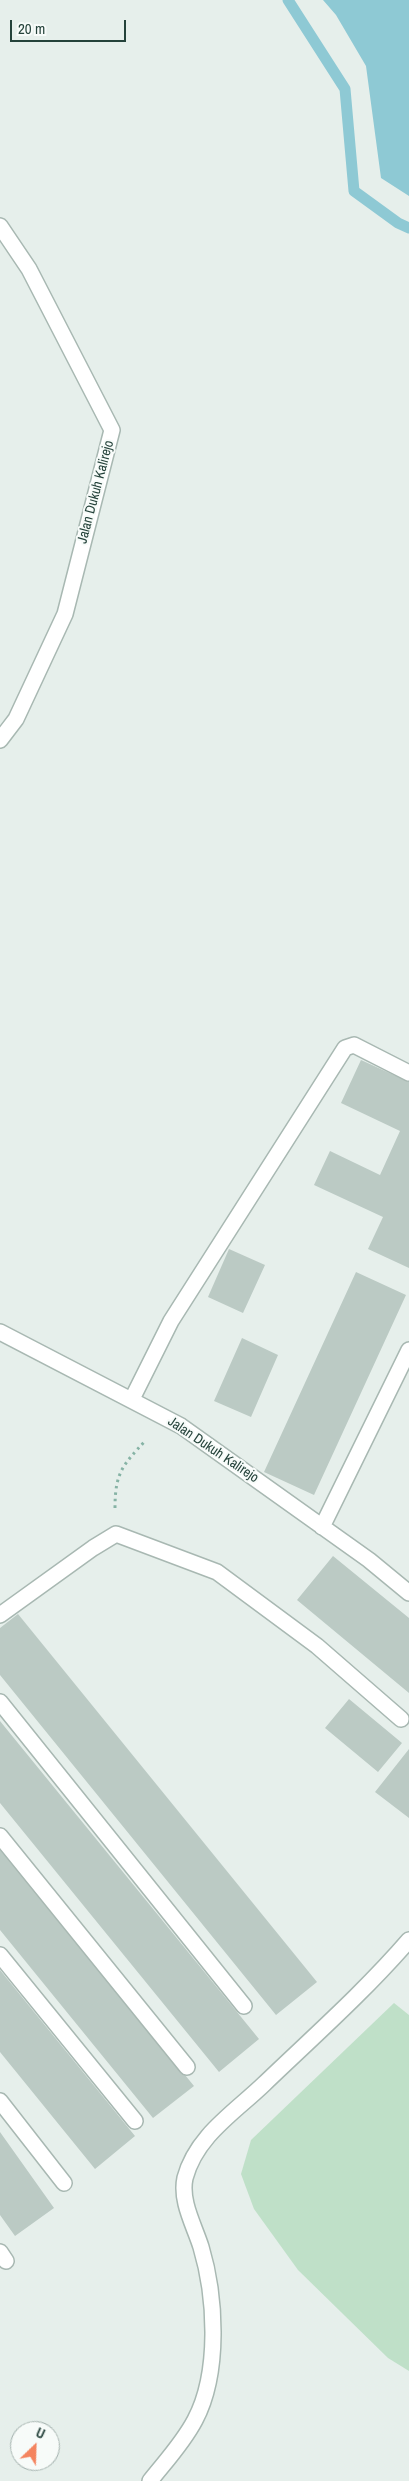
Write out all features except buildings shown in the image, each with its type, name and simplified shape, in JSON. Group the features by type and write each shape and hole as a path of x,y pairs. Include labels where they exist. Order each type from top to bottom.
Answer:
{"street":[{"name":"Jalan Dukuh Kalirejo","path":"0,226 29,269 112,430 65,614 16,719 0,740"},
{"path":"132,1399 171,1321 345,1048 354,1045 409,1073"},
{"name":"Jalan Dukuh Kalirejo","path":"0,1332 181,1426 369,1560 409,1594"},
{"path":"322,1527 409,1350"},
{"path":"0,1615 93,1548 116,1534 217,1572 317,1646 401,1720"},
{"path":"0,1702 244,2006"},
{"path":"0,1836 187,2067"},
{"path":"150,2481 196,2420 209,2382 213,2332 209,2277 184,2194 185,2179 190,2164 204,2140 218,2124 262,2086 409,1940"},
{"path":"0,1955 135,2121"},
{"path":"0,2101 64,2183"}],"path":[{"path":"116,1534 115,1487 123,1464 149,1437 181,1426"}],"green space":[{"path":"394,2003 409,2015 409,2371 388,2358 298,2270 254,2209 241,2174 251,2140"}],"water":[{"path":"323,0 409,0 409,196 381,178 366,66 336,15"}],"waterway":[{"path":"288,0 345,89 354,191 398,223 409,228"}]}
